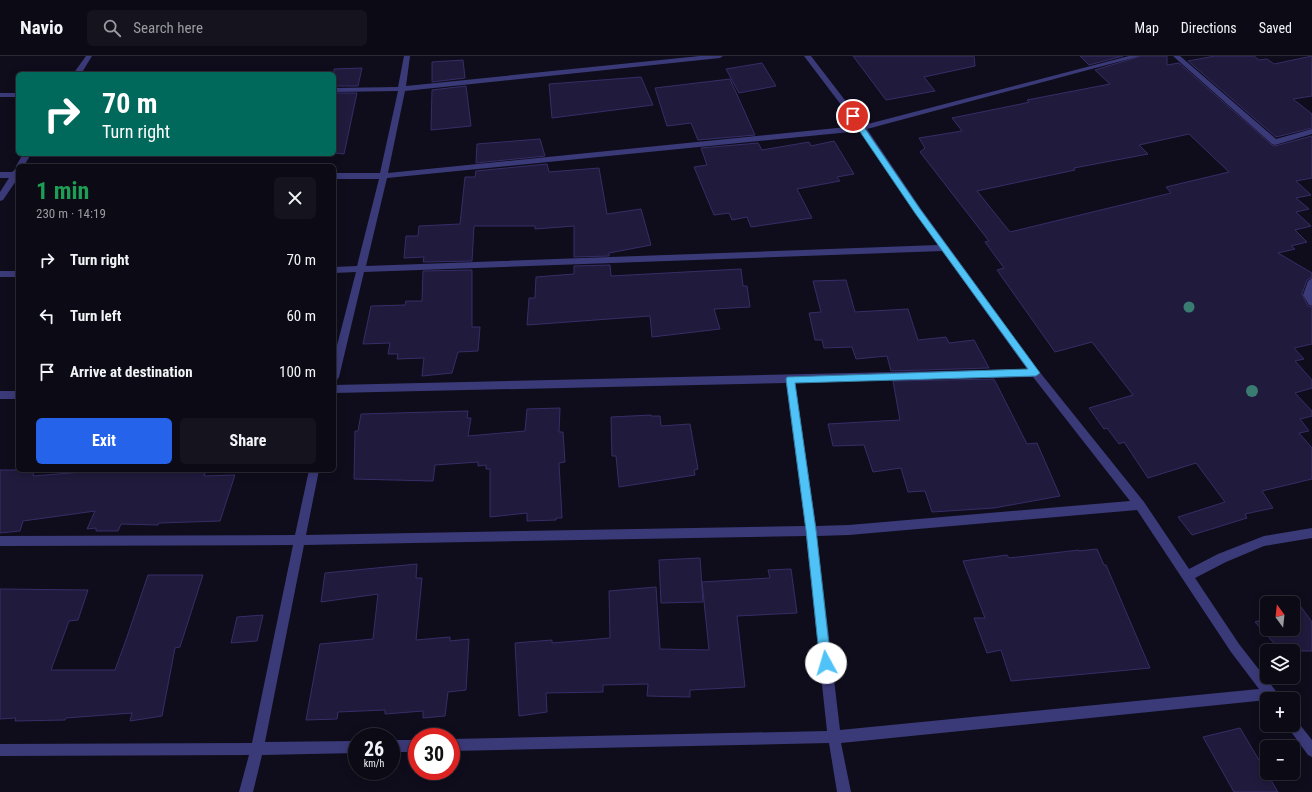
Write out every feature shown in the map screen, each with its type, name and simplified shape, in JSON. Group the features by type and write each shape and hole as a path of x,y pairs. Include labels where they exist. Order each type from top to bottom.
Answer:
{"street":[{"path":"78,72 89,56"},
{"path":"336,368 384,176 402,89 407,56"},
{"path":"336,90 402,89 720,56"},
{"path":"807,56 862,128 918,211 1036,373 1140,505 1235,648 1270,692"},
{"path":"336,176 384,176 862,128 1137,56"},
{"path":"1176,56 1275,142 1312,131"},
{"path":"0,95 16,95"},
{"path":"0,176 16,173"},
{"path":"0,198 16,174"},
{"path":"336,270 945,248"},
{"path":"0,274 16,274"},
{"path":"1312,281 1307,295 1312,303"},
{"path":"336,389 1036,373"},
{"path":"790,379 811,530 834,737 844,792"},
{"path":"0,395 16,395"},
{"path":"246,792 257,749 314,472"},
{"path":"0,541 299,540 849,530 1140,505"},
{"path":"1187,576 1222,558 1264,541 1312,533"},
{"path":"460,745 834,737 1260,697"},
{"path":"1298,732 1312,751"},
{"path":"0,750 348,747"}],"building":[{"path":"853,56 974,56 975,66 924,77 935,91 886,100"},
{"path":"1080,56 1123,56 1089,65"},
{"path":"1141,56 1167,56 1167,65 1179,63 1272,145 1275,146 1312,136 1312,178 1296,181 1311,195 1296,198 1309,209 1296,212 1311,226 1295,230 1307,242 1291,246 1295,249 1278,253 1312,273 1312,277 1307,280 1302,294 1308,306 1312,307 1312,344 1294,348 1304,359 1295,361 1312,380 1312,388 1295,393 1312,411 1312,416 1300,419 1309,431 1299,433 1312,448 1312,479 1262,491 1273,508 1245,514 1247,518 1192,535 1178,517 1225,502 1196,463 1148,478 1124,442 1119,444 1107,428 1104,429 1089,408 1133,395 1092,342 1055,352 997,270 1004,268 985,242 989,241 920,152 925,148 919,138 962,131 952,118 1029,102 1027,100 1110,84 1095,70","holes":["1189,134 1229,172 1166,187 1171,193 1010,232 977,191 1075,170 1074,168 1148,154 1139,145"]},
{"path":"1215,56 1254,56 1259,60 1267,59 1274,64 1312,56 1312,96 1293,99 1312,114 1312,128 1276,137 1188,61"},
{"path":"463,60 465,78 432,82 432,62"},
{"path":"762,63 776,86 739,93 726,69"},
{"path":"362,68 358,86 336,86 336,72 334,72 334,69"},
{"path":"641,77 653,105 552,118 549,84"},
{"path":"730,79 755,135 698,140 691,123 667,126 655,88"},
{"path":"466,86 471,126 431,130 432,90"},
{"path":"336,93 357,93 344,154 336,153"},
{"path":"540,139 545,156 476,163 477,144"},
{"path":"834,141 854,174 837,177 840,181 797,189 812,218 751,227 747,217 732,220 729,213 714,215 694,167 707,165 701,148 758,143 762,150 809,142 811,146"},
{"path":"547,164 549,172 599,168 607,214 641,209 651,245 609,253 609,256 574,257 574,226 535,229 535,226 474,226 472,261 423,262 424,257 404,258 406,236 418,236 419,226 460,224 465,177 475,177 476,171"},
{"path":"610,265 611,276 741,269 743,286 747,286 750,307 714,309 720,329 652,337 650,316 527,325 529,298 535,298 536,277 574,274 574,266"},
{"path":"472,270 472,327 480,327 478,351 458,352 452,373 422,376 424,358 397,359 398,354 388,354 390,343 363,344 371,306 405,305 406,301 422,301 423,271"},
{"path":"846,280 855,312 908,309 918,340 946,337 949,343 974,340 989,368 891,371 887,356 856,359 852,347 824,348 822,340 815,340 809,313 821,312 813,281"},
{"path":"994,379 1027,444 1037,443 1060,496 994,508 932,512 925,491 908,492 901,468 873,472 864,445 833,446 828,424 900,420 893,381"},
{"path":"560,408 559,432 563,432 565,462 559,463 562,518 556,518 556,520 527,521 527,513 490,517 490,469 486,469 486,465 478,466 478,462 435,465 433,481 354,479 355,431 358,431 361,414 468,411 467,418 471,418 468,436 525,431 527,409"},
{"path":"660,416 661,426 690,424 698,469 694,470 695,475 619,487 616,456 612,456 611,417"},
{"path":"0,470 34,472 33,476 83,472 205,472 204,476 235,475 220,521 159,523 158,525 121,524 118,531 96,531 96,528 87,529 95,511 23,521 20,531 0,533"},
{"path":"1097,549 1104,565 1106,565 1150,668 1011,681 1001,650 987,653 974,618 985,618 963,561 1007,555 1009,558"},
{"path":"700,558 703,602 661,603 659,560"},
{"path":"417,564 416,578 422,578 416,640 450,637 450,641 469,639 466,690 448,692 445,716 423,718 423,711 385,714 385,710 338,712 337,719 306,720 320,644 373,639 378,594 321,602 325,573"},
{"path":"791,569 797,613 737,616 745,687 690,690 690,697 647,696 648,684 603,685 603,692 546,693 547,712 519,716 515,643 552,640 552,643 610,638 609,591 656,587 660,649 709,650 702,582 770,578 768,570"},
{"path":"148,575 203,575 180,647 175,648 162,716 130,721 132,713 66,718 65,720 15,721 16,718 0,719 0,589 88,590 78,620 69,621 51,670 115,670"},
{"path":"1300,607 1312,622 1312,651 1300,651 1300,644 1275,644 1268,636 1300,636"},
{"path":"263,615 257,641 231,643 237,617"},
{"path":"1260,620 1260,628 1255,622"},
{"path":"1240,728 1260,762 1260,780 1271,780 1278,792 1234,792 1203,737"}],"route":[{"path":"826,663 811,530 790,379 1036,373 918,211 853,116"}]}
